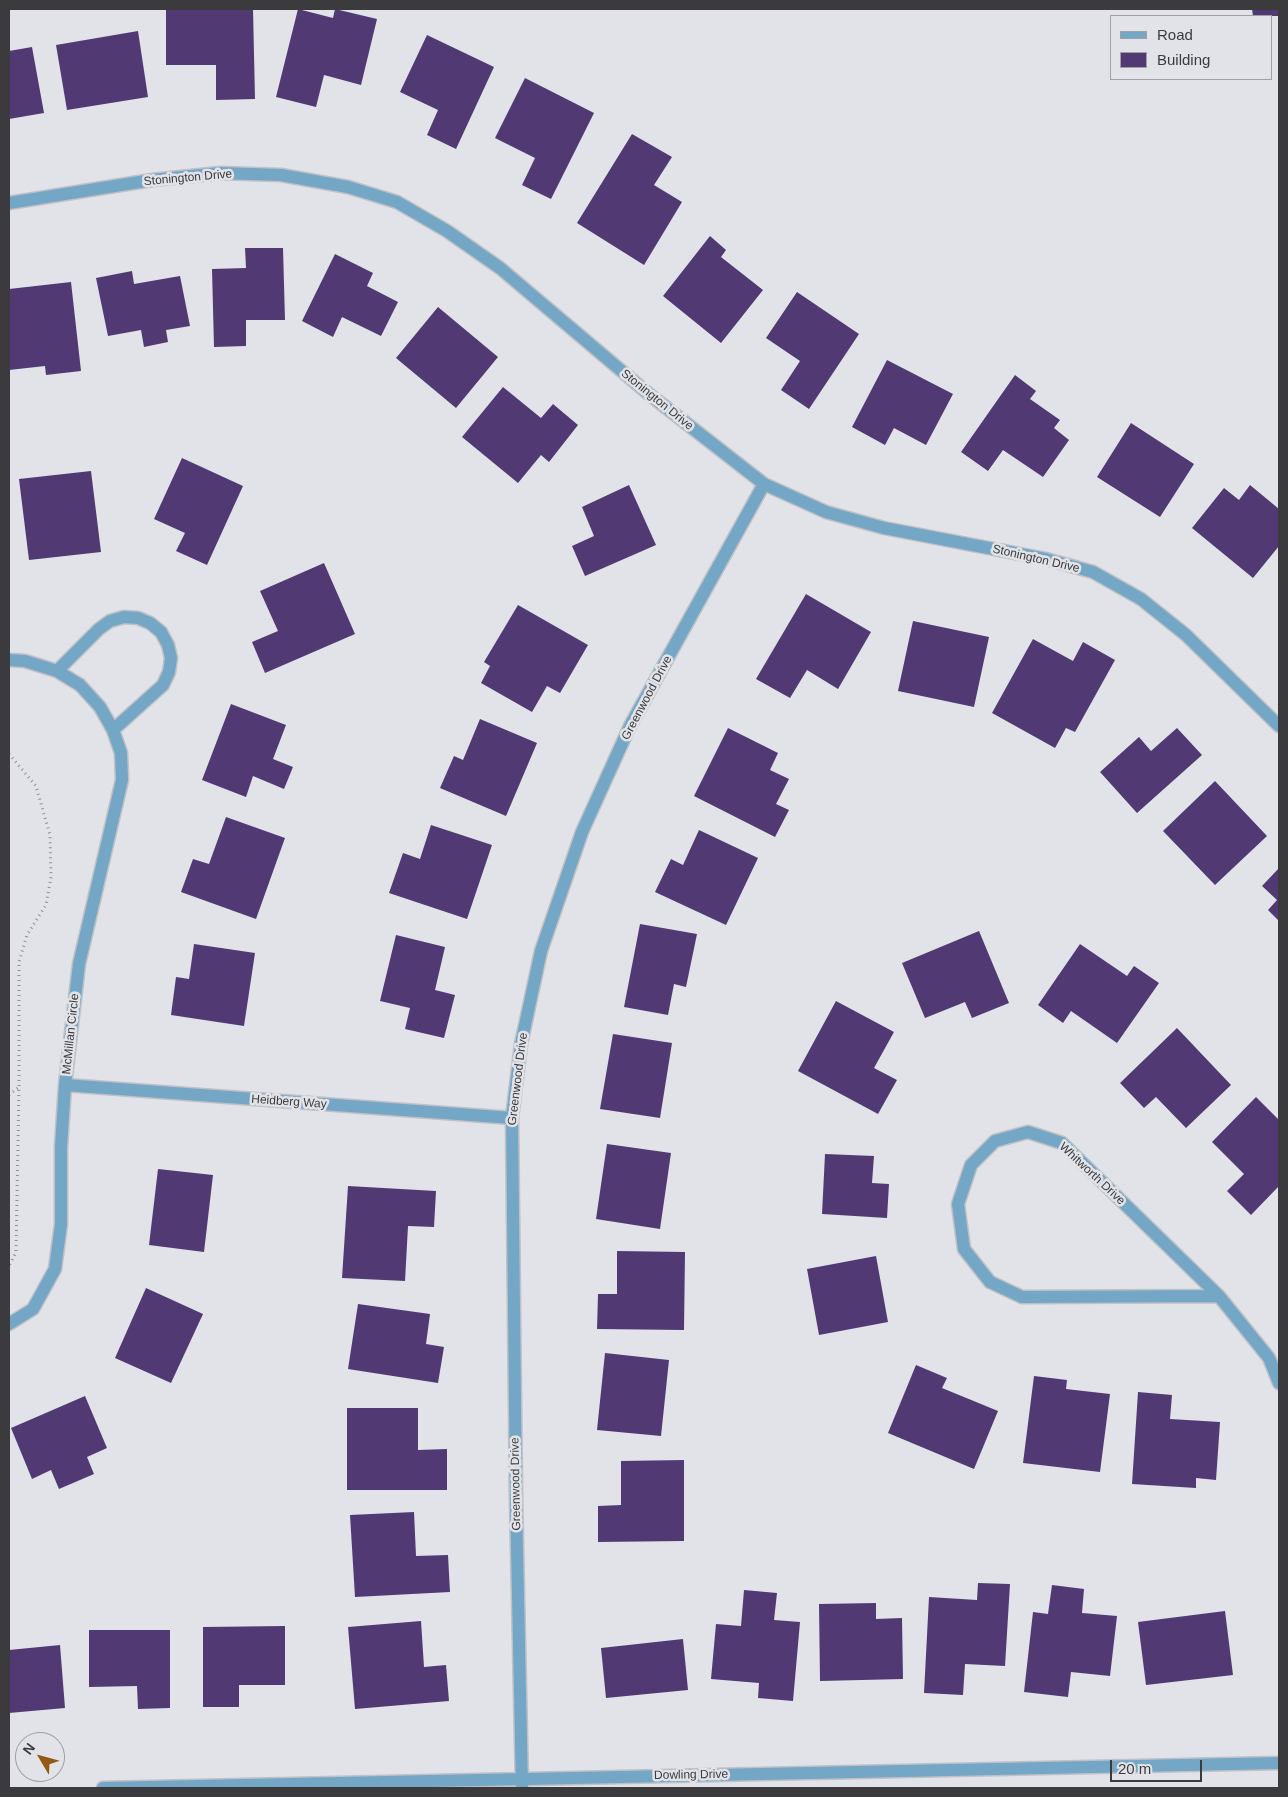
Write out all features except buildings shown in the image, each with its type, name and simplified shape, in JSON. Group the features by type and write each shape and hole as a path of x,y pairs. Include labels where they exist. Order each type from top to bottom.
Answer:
{"street":[{"name":"Stonington Drive","path":"9,203 152,180 220,173 281,175 348,187 397,202 447,230 500,268 650,396 764,484 826,512 884,528 1046,559 1093,572 1141,599 1186,635 1279,726"},
{"name":"Greenwood Drive","path":"522,1783 516,1499 512,1118 521,1044 541,950 582,832 630,726 764,484"},
{"path":"57,671 110,620 124,617 138,618 150,623 161,632 168,645 171,658 169,672 163,685 113,730"},
{"name":"McMillan Circle","path":"9,660 24,661 57,671 80,685 100,707 113,730 121,753 122,780 79,964 66,1085 62,1147 61,1224 55,1270 33,1310 9,1324"},
{"name":"Heidberg Way","path":"66,1085 512,1118"},
{"name":"Whitworth Drive","path":"1219,1296 1022,1297 990,1282 964,1249 958,1204 971,1165 995,1141 1028,1132 1062,1143 1219,1296 1269,1358 1279,1383"},
{"name":"Dowling Drive","path":"103,1788 522,1783 1279,1763"}],"path":[{"path":"9,754 36,786 50,835 51,877 46,905 27,935 19,962 16,1252 9,1266"},
{"path":"9,1094 19,1086"}]}
